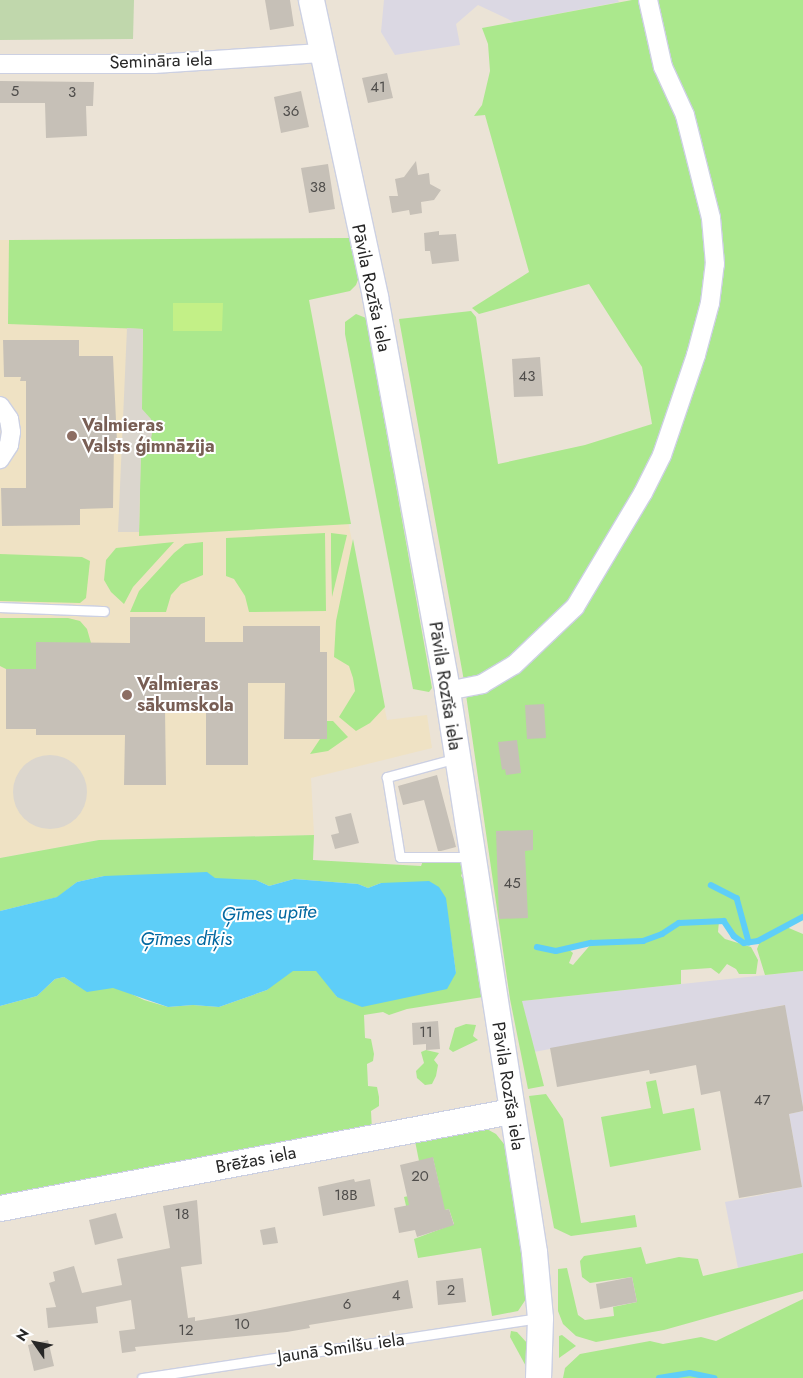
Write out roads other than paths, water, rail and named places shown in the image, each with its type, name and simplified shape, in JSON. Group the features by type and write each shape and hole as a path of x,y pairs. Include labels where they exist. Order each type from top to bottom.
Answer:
{"street":[{"name":"Pāvila Rozīša iela","path":"311,0 375,297 447,691 511,1111 528,1210 540,1318 538,1378"},
{"path":"447,691 482,684 514,665 575,607 643,493 678,414 691,372 713,284 715,264 711,218 700,166 685,115 663,66 649,6"},
{"name":"Semināra iela","path":"0,64 154,64 321,53"},
{"path":"0,406 9,419 11,432 9,445 0,459"},
{"name":"Brēžas iela","path":"0,1208 511,1111"}],"lane":[{"path":"0,607 104,611"},
{"path":"457,758 388,778 389,786 400,857 472,857"},
{"name":"Jaunā Smilšu iela","path":"142,1378 540,1318"}],"water":[{"name":"Ģīmes dīķis","path":"207,872 215,878 256,880 269,886 294,879 358,884 368,888 381,883 429,881 439,887 446,898 456,973 447,989 362,1007 337,997 316,971 293,971 267,990 219,1007 193,1005 168,1007 113,988 87,992 64,977 55,979 37,996 0,1006 0,911 57,897 77,882 104,876"}],"waterway":[{"path":"711,885 737,898 749,942"},
{"name":"Ģīmes upīte","path":"537,947 556,951 591,943 643,941 662,934 679,923 724,921 734,936 744,943 758,941 803,917"},
{"path":"659,1378 690,1373 714,1378"}],"place":[{"name":"Valmieras Valsts ģimnāzija","path":"72,436"},
{"name":"Valmieras sākumskola","path":"127,695"}]}
